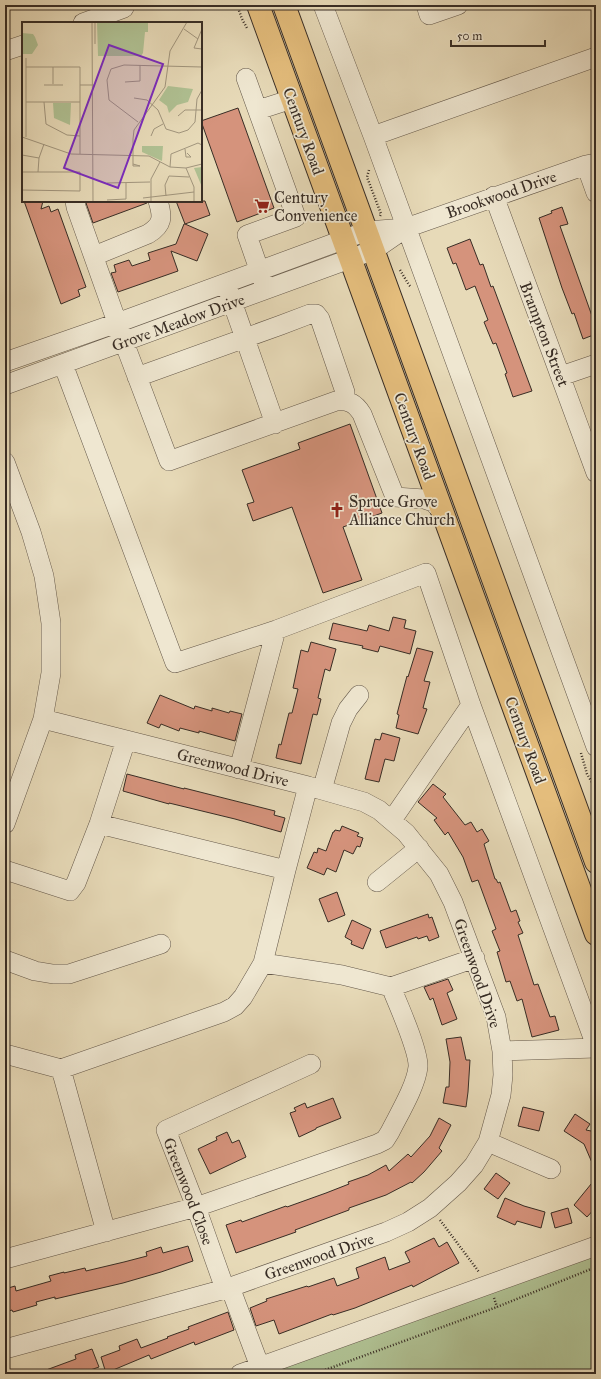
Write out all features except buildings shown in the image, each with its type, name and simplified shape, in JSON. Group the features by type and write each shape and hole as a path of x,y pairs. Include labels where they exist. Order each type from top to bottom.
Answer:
{"main road":[{"name":"Century Road","path":"258,5 596,931"},
{"name":"Century Road","path":"284,5 596,862"}],"street":[{"path":"323,5 373,136 596,747"},
{"path":"427,10 458,5"},
{"path":"86,22 124,8"},
{"path":"5,51 22,44"},
{"path":"373,136 596,57"},
{"path":"246,78 296,217 247,235 266,290"},
{"path":"258,110 292,98"},
{"path":"591,164 596,193"},
{"name":"Brookwood Drive","path":"347,249 494,196 591,164"},
{"name":"Brampton Street","path":"494,196 596,473"},
{"path":"75,202 117,323 169,462 336,401 345,400 352,402 357,406 362,414 395,497 424,499 433,502 442,511"},
{"path":"94,256 148,234 156,229 161,222 161,213 158,202"},
{"name":"Grove Meadow Drive","path":"5,362 117,323 260,270 347,249"},
{"name":"Grove Meadow Drive","path":"5,385 266,290 347,249"},
{"path":"226,283 275,424"},
{"path":"137,377 310,314 316,314 320,319 345,392 345,400"},
{"path":"63,364 175,663 276,630 426,572 471,705 596,1047 502,1051"},
{"path":"561,376 596,364"},
{"path":"5,462 44,576 51,623 50,673 43,719 5,824"},
{"path":"238,769 276,630"},
{"path":"5,1054 61,1069 224,1012 235,1006 243,997 263,963 286,870 315,788 341,723 348,709 359,695"},
{"path":"392,820 471,705"},
{"name":"Greenwood Drive","path":"5,1349 228,1288 386,1232 408,1222 430,1208 458,1183 474,1165 488,1142 501,1095 502,1051 496,1017 475,958 447,889 439,874 406,833 392,820 379,810 364,802 315,788 43,719"},
{"path":"5,870 70,891 76,883 99,824 126,740"},
{"path":"99,824 286,870"},
{"path":"377,882 419,848"},
{"path":"5,960 53,974 69,974 161,944"},
{"path":"263,963 342,974 391,987 475,958"},
{"path":"5,1259 196,1207 385,1140 414,1082 418,1066 416,1051 391,987"},
{"name":"Greenwood Close","path":"260,1367 166,1130 311,1064"},
{"path":"61,1069 106,1232"},
{"path":"488,1142 550,1170"},
{"path":"240,1374 596,1246"}],"path":[{"path":"399,268 409,285 413,288"},
{"path":"430,1208 489,1284 497,1307"},
{"path":"314,1374 497,1307 596,1267"}],"green space":[{"path":"596,1253 596,1374 266,1374"}],"place":[{"name":"Century Convenience","path":"262,206"},
{"name":"Spruce Grove Alliance Church","path":"337,510"}]}
